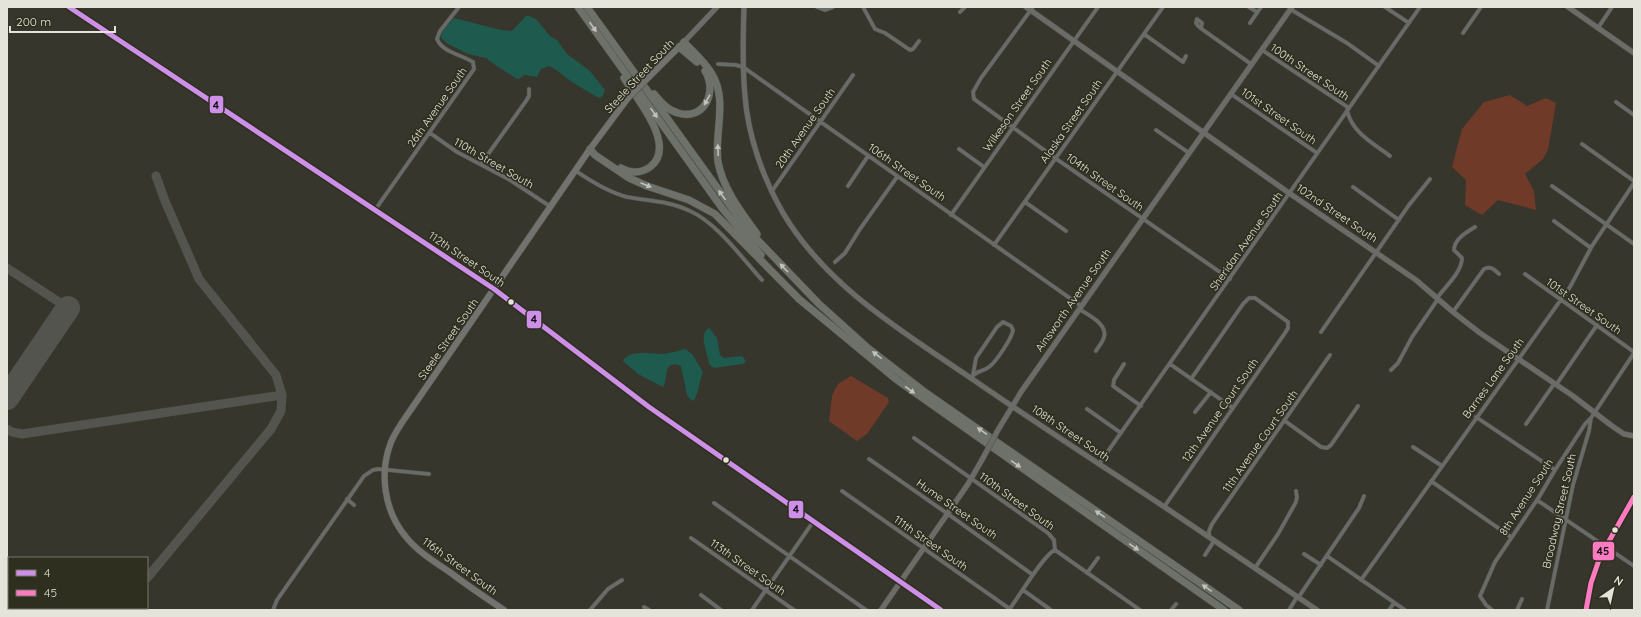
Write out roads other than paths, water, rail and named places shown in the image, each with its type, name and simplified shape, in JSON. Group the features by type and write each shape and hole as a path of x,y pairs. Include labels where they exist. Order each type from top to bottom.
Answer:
{"highway":[{"path":"578,7 609,45 747,229 819,304 846,329 926,393 1239,610"},
{"path":"586,7 609,45 722,208 767,262 825,321"},
{"path":"609,45 623,53 650,89 666,107 678,114 689,114 700,109 706,104 710,95 710,84 705,70 681,44"},
{"path":"681,44 710,71 718,87 718,156 725,183 746,218 773,257"},
{"path":"590,150 599,152 628,172 636,173 650,167 656,160 660,150 656,132 612,60 609,45"},
{"path":"590,150 629,178 651,188 689,200 711,211 722,220 799,299 908,389 1224,610"}],"main road":[{"name":"Steele Street South","path":"385,470 389,449 398,429 576,170 628,98 681,44"},
{"name":"116th Street South","path":"385,470 385,485 388,501 393,515 405,536 430,558 504,610"}],"street":[{"name":"112th Street South","path":"70,7 494,289 635,398 940,610"},
{"name":"26th Avenue South","path":"375,210 474,69 473,62 445,49 437,40 440,31 459,7"},
{"name":"Steele Street South","path":"681,44 717,7"},
{"name":"108th Street South","path":"744,7 743,67 748,118 760,161 772,191 789,222 821,264 859,299 972,376 1012,406 1317,610"},
{"path":"816,7 825,10 833,7"},
{"path":"863,7 875,29 885,33 910,50 914,48 919,41"},
{"path":"960,12 965,7"},
{"name":"Wilkeson Street South","path":"952,215 1012,127 1098,7"},
{"name":"Alaska Street South","path":"994,246 1163,7"},
{"path":"1250,7 1257,12"},
{"path":"1250,23 1261,7"},
{"path":"1385,7 1409,23"},
{"name":"Sheridan Avenue South","path":"1099,464 1420,7"},
{"path":"1463,33 1481,7"},
{"path":"1568,7 1634,53"},
{"path":"1598,28 1612,7"},
{"name":"102nd Street South","path":"1030,8 1074,41 1289,193 1416,280 1453,312 1517,359 1555,384 1593,415 1624,434 1634,436"},
{"name":"104th Street South","path":"1030,8 981,78 973,95 977,101 1055,158 1230,279"},
{"path":"1291,8 1347,43 1379,66"},
{"name":"Ainsworth Avenue South","path":"881,610 972,479 1012,406 1291,8"},
{"path":"1201,28 1251,64"},
{"path":"1144,34 1183,62 1186,56"},
{"name":"100th Street South","path":"1262,50 1348,109"},
{"name":"106th Street South","path":"718,64 736,64 743,67 1080,307 1093,318 1103,330 1105,336 1096,351"},
{"name":"20th Avenue South","path":"772,191 853,75"},
{"path":"481,164 526,102 529,96 529,89"},
{"name":"101st Street South","path":"1231,94 1317,153"},
{"path":"1616,102 1634,115"},
{"path":"1348,109 1349,118 1362,136 1390,156"},
{"path":"1156,130 1188,153"},
{"name":"110th Street South","path":"430,133 454,150 520,186 551,207"},
{"path":"1582,144 1634,182"},
{"path":"959,149 984,167"},
{"path":"848,186 868,156"},
{"path":"576,170 600,187 615,194 642,200 674,204 695,213 715,229 762,280"},
{"path":"835,262 845,253 897,177"},
{"path":"1321,332 1430,178"},
{"name":"Barnes Lane South","path":"1361,580 1573,282 1591,248 1634,182"},
{"path":"1552,186 1634,244"},
{"path":"1353,187 1399,220"},
{"path":"1025,202 1066,231"},
{"path":"1554,221 1591,248"},
{"path":"1391,370 1398,363 1412,337 1457,272 1462,258 1454,250 1455,244 1475,227"},
{"path":"1453,312 1484,269 1489,267 1493,268 1499,274"},
{"name":"101st Street South","path":"1525,274 1634,353"},
{"name":"12th Avenue Court South","path":"1164,507 1285,334 1289,324 1255,298 1250,297 1243,304 1191,379"},
{"path":"1003,322 1011,326 1013,333 994,362 987,368 978,371 972,376 976,358 996,327 1003,322"},
{"path":"1526,424 1597,325"},
{"path":"1593,415 1634,353"},
{"name":"11th Avenue Court South","path":"1205,555 1212,540 1209,531 1212,524 1330,355"},
{"path":"1124,364 1113,383 1113,386 1116,390 1141,406"},
{"path":"1170,364 1233,408"},
{"path":"1195,412 1211,392"},
{"path":"1285,421 1321,447 1327,448 1331,445 1358,406"},
{"path":"1087,409 1121,433"},
{"name":"8th Avenue South","path":"1492,610 1486,605 1480,596 1492,568 1586,422 1593,415"},
{"name":"Broadway Street South","path":"1547,610 1565,520 1593,415"},
{"path":"1476,417 1555,470"},
{"name":"110th Street South","path":"914,438 1048,533 1054,540 1055,550"},
{"path":"1413,447 1442,466"},
{"name":"Hume Street South","path":"869,459 1033,575"},
{"path":"273,610 277,600 366,474 375,469 429,474"},
{"path":"1431,482 1511,537"},
{"name":"111th Street South","path":"842,490 1009,610"},
{"path":"1255,568 1278,534 1296,502 1296,491"},
{"path":"1288,610 1361,506 1364,496"},
{"path":"1586,610 1591,579 1605,547 1634,497"},
{"path":"347,499 354,505"},
{"path":"1537,500 1634,566"},
{"path":"714,503 866,610"},
{"path":"752,610 813,522"},
{"name":"113th Street South","path":"691,538 794,610"},
{"path":"1009,610 1050,552 1055,550 1140,610"},
{"path":"1304,554 1321,565"},
{"path":"1327,556 1405,610"},
{"path":"1087,573 1098,558"},
{"path":"590,610 608,589 622,580"},
{"path":"1023,590 1051,610"},
{"path":"702,595 721,610"},
{"path":"1517,610 1522,599"},
{"path":"1389,610 1394,603"},
{"path":"1171,610 1176,604"},
{"path":"644,607 649,610"}],"water":[{"path":"526,16 536,19 550,36 557,40 567,54 590,71 605,90 600,98 572,82 549,66 541,69 537,77 524,75 517,79 486,58 468,54 448,44 441,38 442,32 454,18 501,30 512,31"},
{"path":"709,328 717,338 720,355 724,358 742,356 746,361 743,364 714,368 709,364 704,337 707,329"},
{"path":"685,349 692,354 703,372 694,401 687,395 681,366 671,365 669,367 663,387 638,374 623,361 626,357 636,354 663,354"}]}
